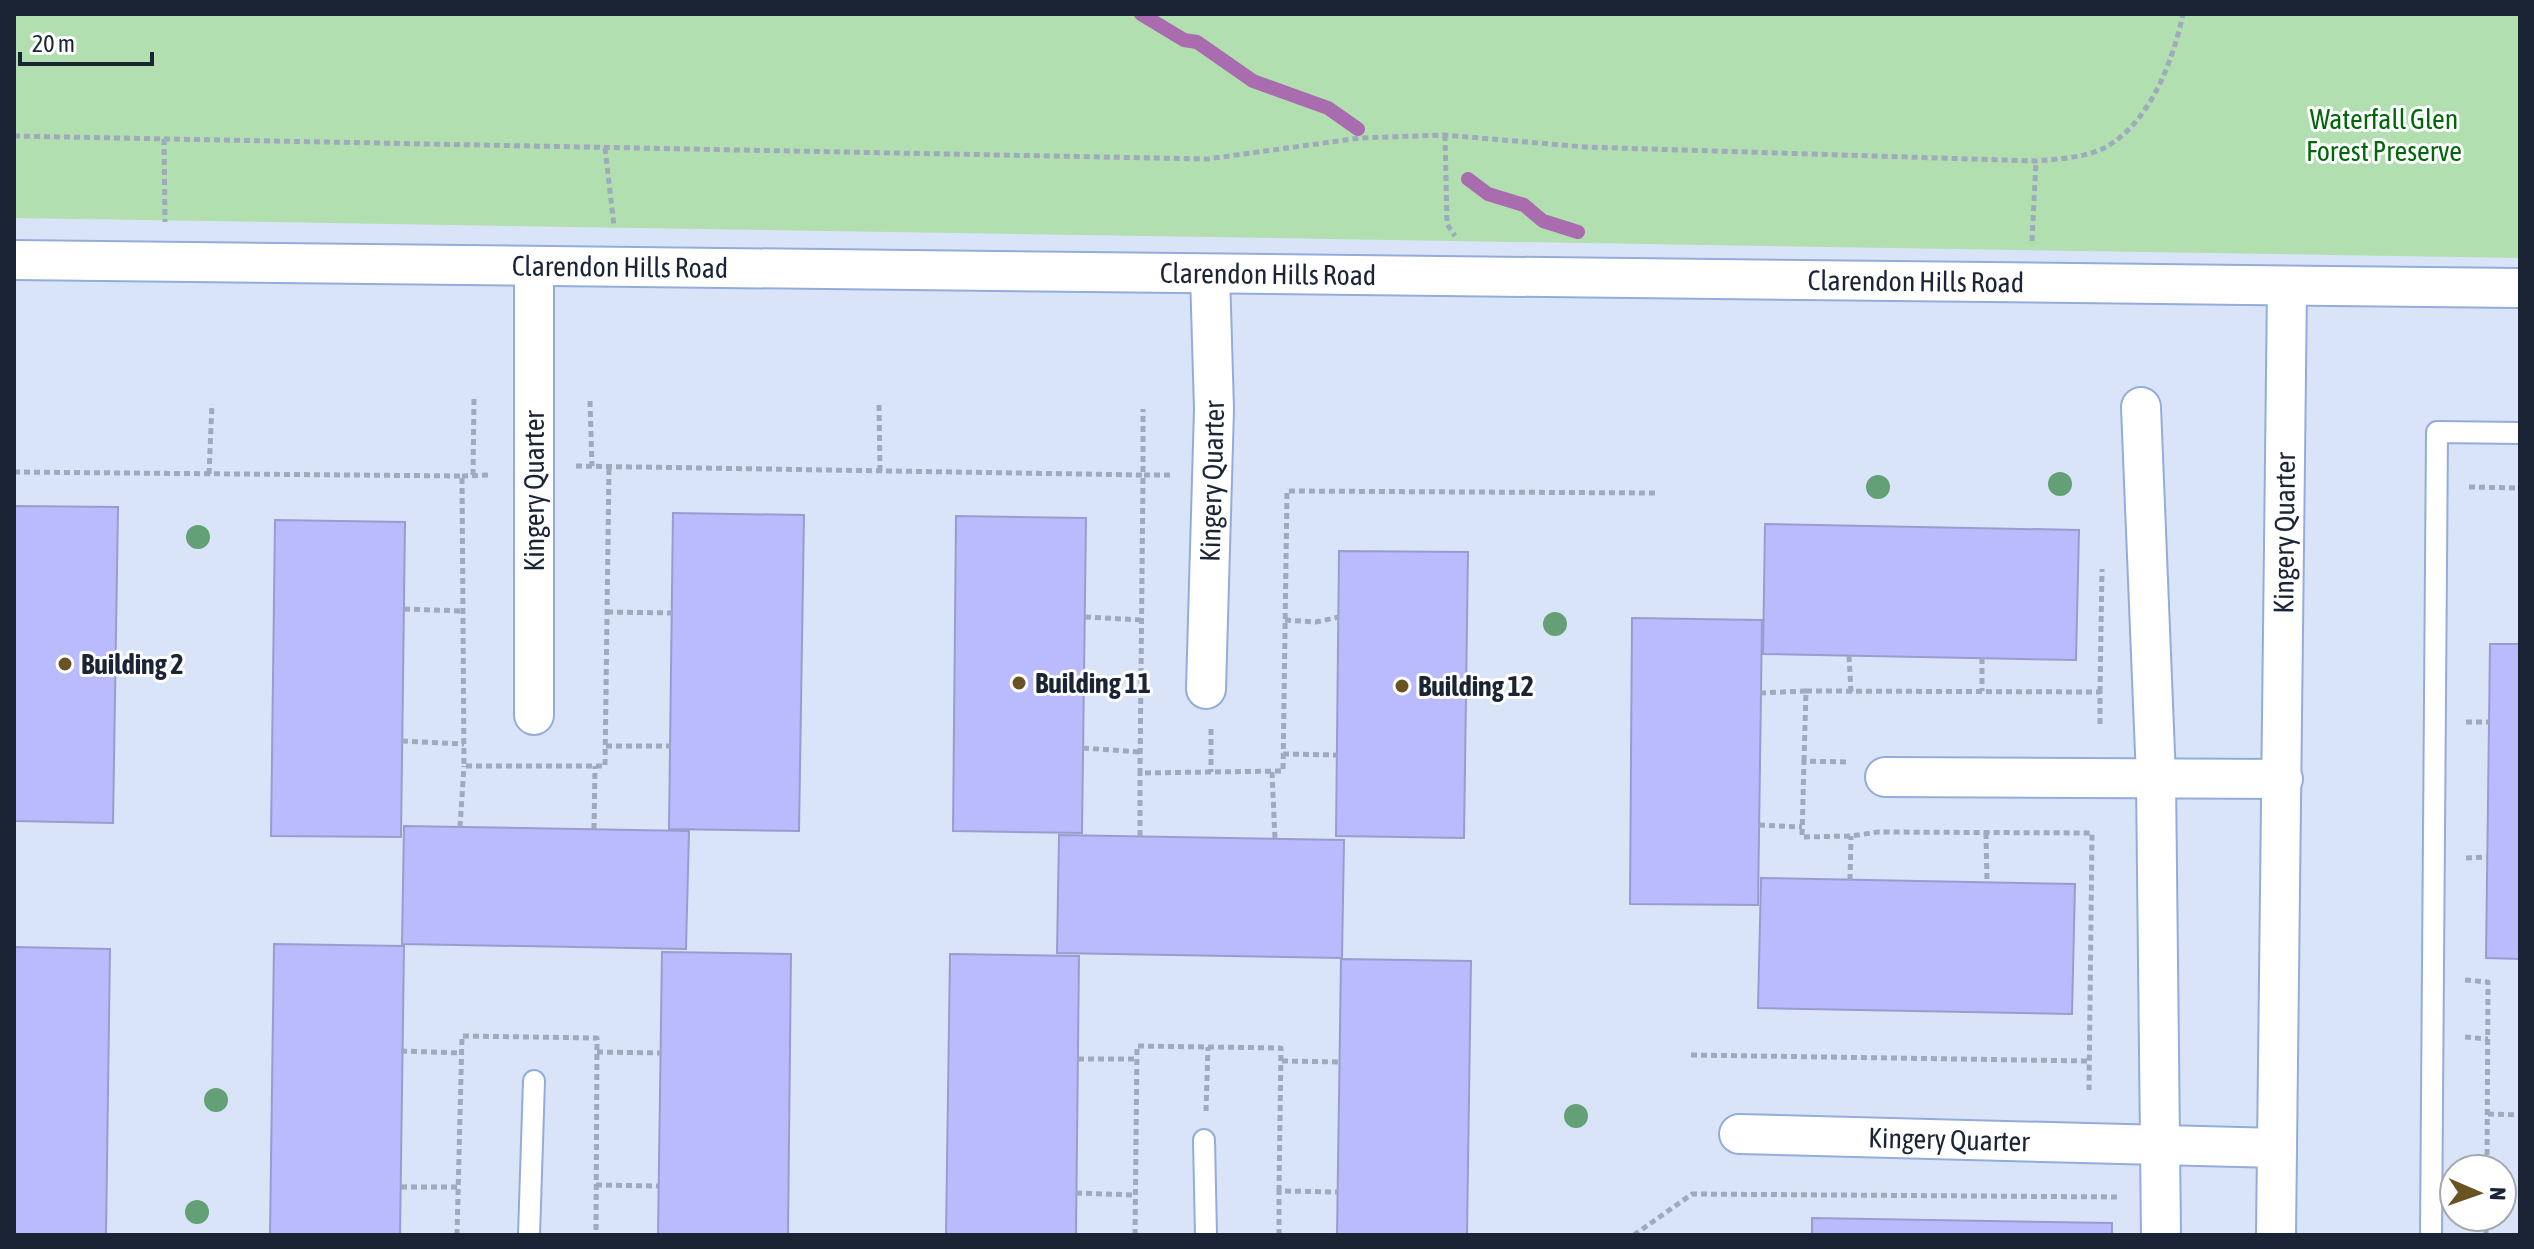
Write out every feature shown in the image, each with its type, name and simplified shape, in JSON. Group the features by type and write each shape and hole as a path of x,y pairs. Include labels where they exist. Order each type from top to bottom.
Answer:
{"street":[{"name":"Clarendon Hills Road","path":"14,260 2520,288"},
{"name":"Kingery Quarter","path":"534,267 534,715"},
{"name":"Kingery Quarter","path":"1208,702 1214,409 1210,274"},
{"name":"Kingery Quarter","path":"2276,1235 2287,287"},
{"path":"2141,407 2156,778 2161,1235"},
{"path":"1885,777 2283,779"},
{"name":"Kingery Quarter","path":"1739,1134 2277,1148"}],"lane":[{"path":"2431,1235 2437,432 2520,433"},
{"path":"529,1235 534,1081"},
{"path":"1204,1140 1206,1235"}],"path":[{"path":"14,136 1207,159 1360,138 1445,135 1585,147 2036,161 2076,157 2104,148 2131,126 2155,94 2175,49 2183,14"},
{"path":"1445,135 1447,224 1483,278"},
{"path":"164,139 165,262"},
{"path":"605,148 619,267"},
{"path":"2032,244 2036,161"},
{"path":"473,475 474,399"},
{"path":"590,401 592,466"},
{"path":"209,474 212,404"},
{"path":"879,405 880,471"},
{"path":"1140,836 1143,409"},
{"path":"575,466 1171,475"},
{"path":"464,766 605,766 609,467"},
{"path":"14,472 491,475"},
{"path":"460,827 464,766 462,476"},
{"path":"1140,773 1283,771 1287,491 1655,493"},
{"path":"404,609 463,611"},
{"path":"607,612 672,613"},
{"path":"1085,617 1142,620"},
{"path":"1285,620 1316,622 1339,617"},
{"path":"1849,656 1851,692"},
{"path":"1982,658 1982,691"},
{"path":"1806,691 1802,837 1878,832 2092,833 2089,1090"},
{"path":"1760,693 2100,692 2100,727"},
{"path":"1208,702 1211,772"},
{"path":"402,741 464,744"},
{"path":"606,746 671,746"},
{"path":"1083,748 1140,752"},
{"path":"1283,754 1337,755"},
{"path":"1804,761 1849,762"},
{"path":"594,829 595,766"},
{"path":"1272,772 1275,839"},
{"path":"1759,825 1802,827"},
{"path":"1986,833 1987,882"},
{"path":"1850,880 1851,836"},
{"path":"1208,1047 1208,1085"},
{"path":"401,1051 461,1053"},
{"path":"597,1052 661,1053"},
{"path":"1691,1055 2089,1061"},
{"path":"1078,1059 1136,1059"},
{"path":"1282,1061 1340,1062"},
{"path":"2488,1114 2520,1115"},
{"path":"596,1185 658,1186"},
{"path":"401,1187 458,1187"},
{"path":"1279,1235 1279,1191 1338,1192"},
{"path":"1076,1193 1135,1195"},
{"path":"1634,1235 1692,1194 2130,1197"}],"green space":[{"name":"Waterfall Glen Forest Preserve","path":"14,14 2520,14 2520,258 14,218"}],"building":[{"name":"Building 2","path":"14,506 118,507 113,823 14,821"},
{"path":"673,513 804,515 799,831 669,829"},
{"name":"Building 11","path":"956,516 1086,518 1082,833 953,831"},
{"path":"275,520 405,522 401,837 271,836"},
{"path":"1765,524 2079,530 2076,660 1763,654"},
{"name":"Building 12","path":"1339,551 1468,552 1464,838 1336,836"},
{"path":"1632,618 1762,620 1758,905 1630,904"},
{"path":"2490,644 2520,644 2520,959 2486,958"},
{"path":"404,826 689,831 686,949 402,944"},
{"path":"1059,835 1344,840 1342,958 1057,953"},
{"path":"1761,878 2075,884 2072,1014 1758,1008"},
{"path":"274,944 404,946 400,1235 270,1235"},
{"path":"14,947 110,949 106,1235 14,1235"},
{"path":"662,952 791,954 788,1235 658,1235"},
{"path":"950,954 1079,956 1076,1235 946,1235"},
{"path":"1341,959 1471,961 1467,1235 1337,1235"},
{"path":"1812,1218 2112,1223 2112,1235 1812,1235"}],"waterway":[{"path":"1141,14 1184,40 1197,42 1253,81 1328,108 1358,129"},
{"path":"1468,179 1488,194 1524,205 1543,221 1578,232"}],"place":[{"name":"Building 2","path":"65,664"},
{"name":"Building 11","path":"1019,683"},
{"name":"Building 12","path":"1402,686"}]}
